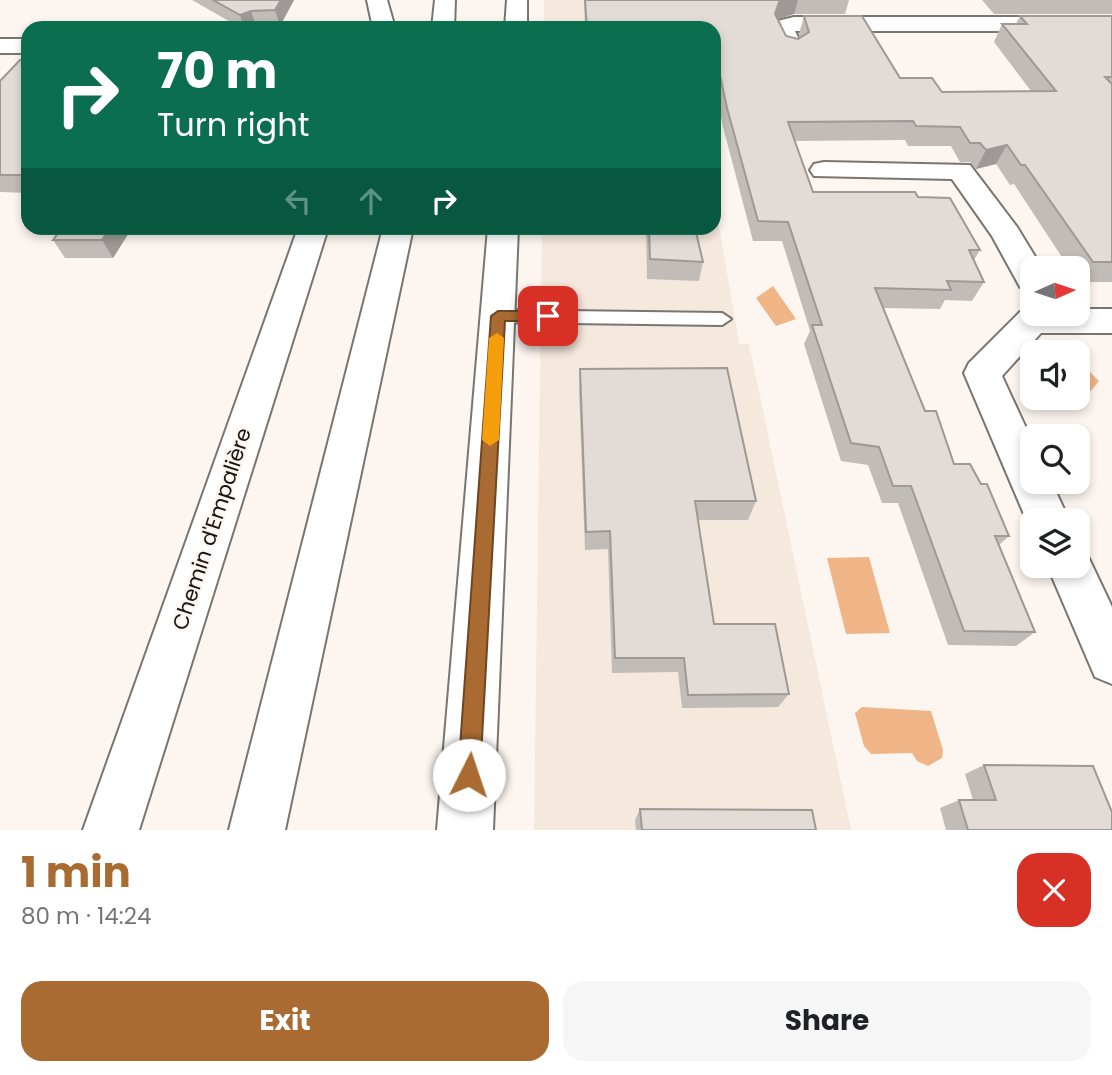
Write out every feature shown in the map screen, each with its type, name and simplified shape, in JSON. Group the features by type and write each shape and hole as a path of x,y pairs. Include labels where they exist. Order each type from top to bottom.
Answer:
{"street":[{"path":"377,0 382,21"},
{"path":"444,21 445,0"},
{"path":"516,21 517,0"},
{"path":"963,3 989,13 1011,15 1112,15"},
{"path":"792,48 784,31 785,26 794,24 1112,24"},
{"path":"0,46 21,46"},
{"path":"824,170 960,171 1006,234 1020,258"},
{"name":"Chemin d'Empalière","path":"111,830 311,235"},
{"path":"257,830 396,235"},
{"path":"465,830 503,235"},
{"path":"1090,319 1112,321"},
{"path":"1027,326 982,373 1043,508"},
{"path":"1075,578 1112,660"}],"lane":[{"path":"498,316 722,319"}],"shaded area":[{"path":"544,0 691,0 696,21 544,21"},
{"path":"542,235 721,235 739,344 749,344 851,830 534,830"},
{"path":"773,286 796,319 776,326 756,298"},
{"path":"1090,372 1099,381 1090,392"},
{"path":"869,557 890,633 846,634 827,558"},
{"path":"862,707 931,711 943,750 942,758 928,766 917,761 912,753 871,754 864,746 855,713"}],"building":[{"path":"213,0 281,0 275,10 251,11 240,15"},
{"path":"585,0 787,0 779,2 775,14 786,36 798,39 809,32 804,16 862,16 900,78 932,78 942,92 1056,91 1002,24 1027,24 1020,16 1112,16 1112,77 1105,77 1112,84 1112,262 1093,262 1025,165 1021,165 1007,145 986,150 980,143 970,143 960,127 916,126 913,121 788,122 813,192 915,192 918,197 950,198 980,250 969,250 984,282 947,281 951,290 875,288 925,411 936,411 954,464 970,464 981,484 987,484 1009,536 995,536 1035,632 964,631 911,486 893,486 879,447 851,443 812,325 822,325 788,222 758,221 721,80 721,21 586,21"},
{"path":"21,60 21,175 0,175 0,81"},
{"path":"57,235 105,235 102,240 53,240"},
{"path":"649,235 697,235 703,262 650,259"},
{"path":"727,368 756,501 695,501 714,624 775,624 789,694 688,695 684,658 615,658 610,531 586,532 580,369"},
{"path":"984,765 1093,766 1112,812 1112,830 968,830 959,800 996,800"},
{"path":"640,809 812,810 816,830 642,830"}],"slow traffic":[{"path":"490,440 497,338"}],"route":[{"path":"469,775 498,316 548,316"}]}
